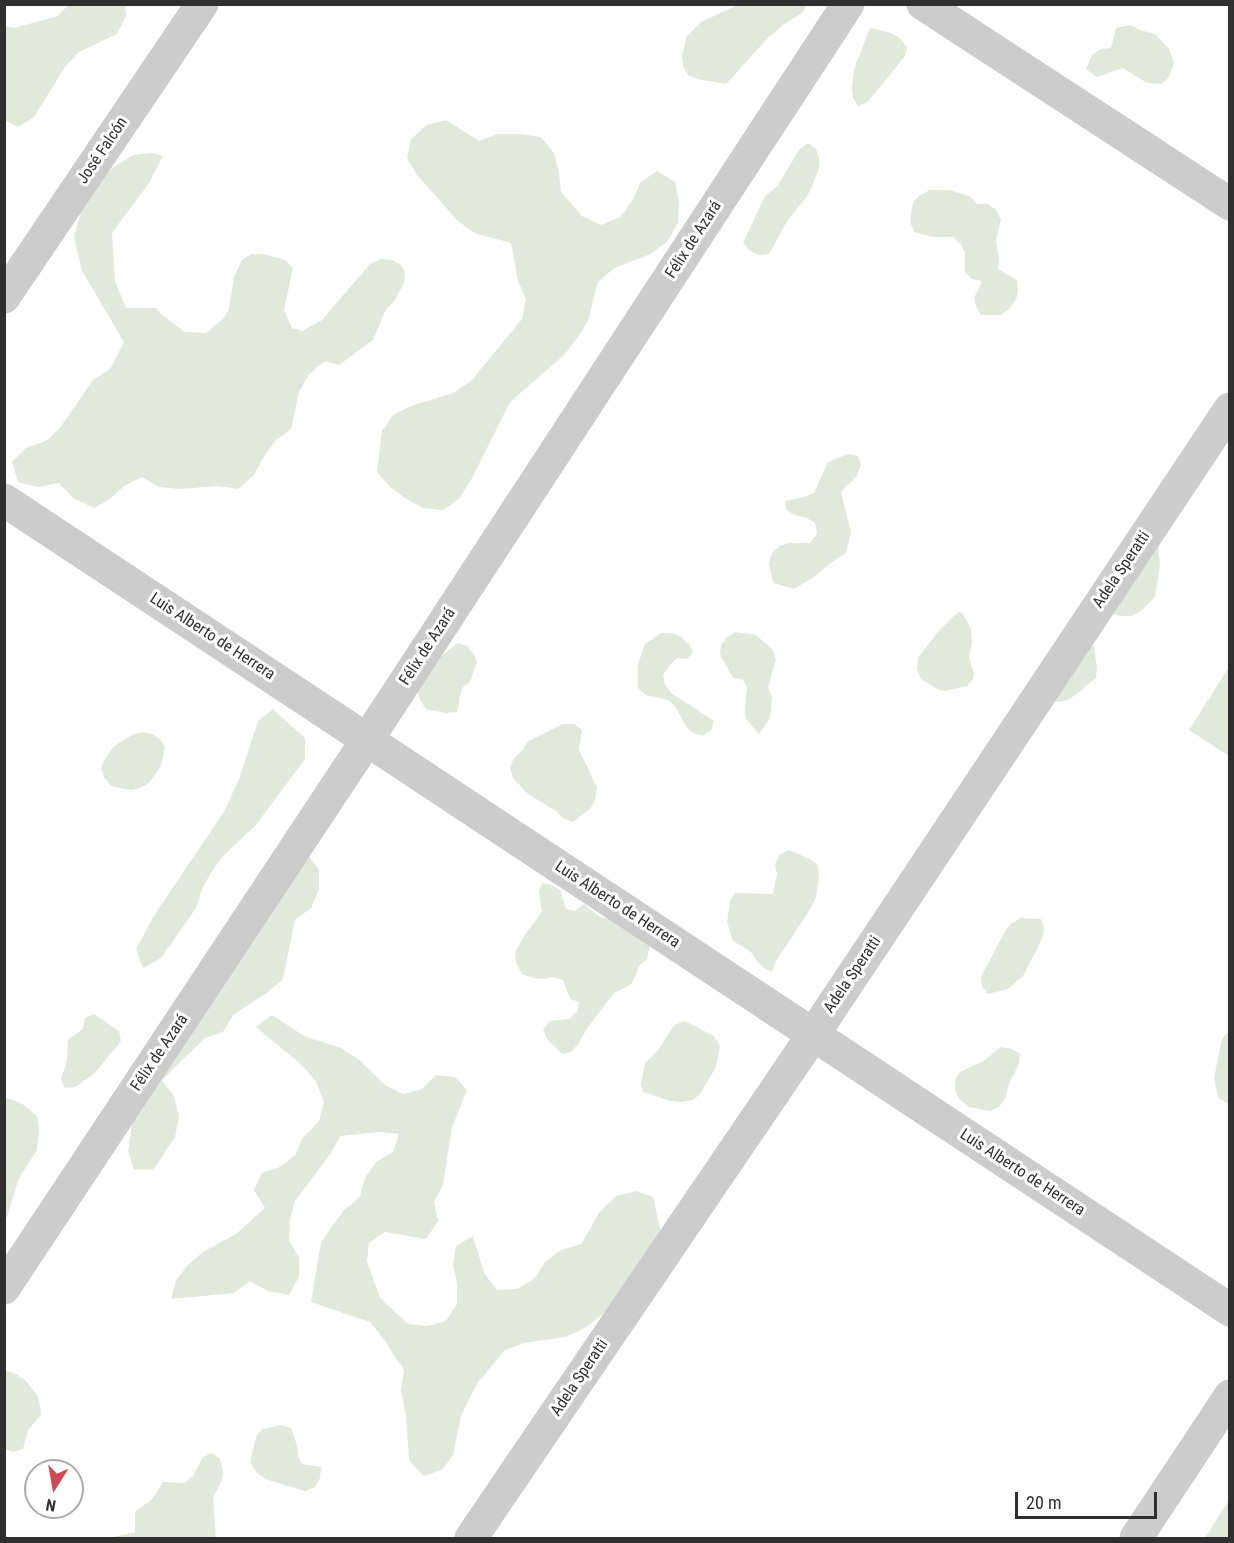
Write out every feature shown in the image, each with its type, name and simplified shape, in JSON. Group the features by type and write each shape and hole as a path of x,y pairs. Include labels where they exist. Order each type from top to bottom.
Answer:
{"street":[{"name":"José Falcón","path":"4,297 202,4"},
{"name":"Félix de Azará","path":"4,1288 367,740 848,4"},
{"path":"923,4 1230,204"},
{"name":"Adela Speratti","path":"471,1539 813,1035 1230,409"},
{"name":"Luis Alberto de Herrera","path":"4,500 1230,1310"},
{"path":"1136,1539 1230,1396"}],"shaded area":[{"path":"68,5 125,5 126,16 117,34 79,52 65,67 34,117 18,127 5,120 5,26 14,28 58,16"},
{"path":"738,5 807,5 802,13 784,24 767,39 726,84 697,79 688,75 683,66 682,56 687,36 701,22"},
{"path":"1131,25 1155,34 1169,49 1174,63 1169,77 1162,84 1147,83 1123,68 1097,77 1086,69 1092,55 1101,49 1111,48 1116,28"},
{"path":"870,28 891,33 900,38 907,47 905,56 880,87 867,102 858,106 853,98 854,69"},
{"path":"446,120 479,141 498,134 541,137 554,153 561,192 582,216 601,225 620,217 632,201 641,182 657,171 675,182 679,202 678,223 667,242 650,254 613,269 598,282 588,321 578,337 564,355 510,402 471,480 459,499 443,510 423,508 405,498 390,487 377,472 382,431 393,415 411,406 453,393 471,381 522,319 526,299 518,281 511,243 474,233 458,221 417,175 407,158 411,139 427,125"},
{"path":"808,143 816,149 819,169 808,195 788,220 769,254 759,255 750,251 743,243 764,198 778,185 799,150"},
{"path":"152,153 163,156 149,183 112,233 115,281 126,308 156,308 185,332 206,333 223,319 229,309 234,277 242,260 251,254 263,254 285,260 293,268 284,310 292,328 302,331 321,321 370,264 381,259 392,260 400,264 405,272 404,283 394,302 386,309 373,340 339,365 325,361 309,374 299,392 291,429 275,441 254,475 238,489 218,486 180,489 159,487 142,477 124,486 110,499 94,508 73,498 59,483 38,487 18,482 12,462 26,448 46,441 60,428 93,380 110,369 124,342 82,271 74,237 82,207 92,188 115,166 133,155"},
{"path":"930,190 950,190 971,197 977,204 988,204 996,210 1001,220 996,239 998,269 1017,280 1018,291 1016,300 1001,315 981,315 974,298 982,281 972,279 965,272 965,252 960,243 953,237 933,237 914,232 910,222 913,202"},
{"path":"848,454 858,456 861,465 856,477 841,492 851,533 846,553 794,589 773,583 769,563 772,553 779,546 789,543 810,543 817,534 815,523 786,510 785,501 814,493 828,462"},
{"path":"1158,546 1160,565 1155,597 1141,611 1132,616 1101,612"},
{"path":"958,612 963,614 971,629 972,642 969,658 974,673 973,679 967,686 945,691 939,690 921,679 917,669 918,658 937,633"},
{"path":"736,632 756,635 772,649 776,659 768,688 772,697 770,718 759,734 746,719 747,688 743,680 733,678 720,654 721,645 727,637"},
{"path":"661,633 672,633 681,637 689,644 693,652 687,659 677,658 663,675 665,684 671,693 714,721 711,730 703,736 693,733 685,725 675,706 668,700 646,695 638,688 638,664 645,644"},
{"path":"1088,639 1094,647 1096,678 1070,699 1060,702 1042,700"},
{"path":"458,643 467,646 477,662 470,682 462,688 457,712 445,713 426,709 417,689 423,670"},
{"path":"1229,667 1229,756 1189,730"},
{"path":"273,709 305,738 305,759 256,825 224,855 212,871 202,889 196,908 161,958 143,968 136,949 155,914 224,812 239,779 258,721"},
{"path":"563,724 574,724 582,730 579,750 597,787 595,800 590,809 573,822 563,818 556,811 528,794 513,778 510,768 514,758 523,750 527,742"},
{"path":"142,732 160,739 165,747 161,766 149,783 140,788 131,790 111,786 101,768 105,759 114,746"},
{"path":"789,850 818,865 819,876 816,897 811,908 776,961 772,972 762,967 750,951 733,941 727,922 730,902 735,893 773,894 777,874 775,864 779,855"},
{"path":"307,854 319,870 319,889 311,908 295,920 283,979 233,1015 223,1032 205,1038 162,1080 174,1096 179,1117 175,1137 153,1170 134,1169 128,1151 134,1112"},
{"path":"542,883 560,890 566,909 575,911 584,904 600,917 622,922 651,941 647,959 639,966 632,984 614,993 578,1044 571,1052 562,1054 547,1039 543,1029 550,1021 569,1019 577,1012 579,1002 570,999 563,980 553,977 532,978 522,974 516,963 515,953 524,936 542,912 539,892"},
{"path":"1020,918 1041,919 1044,929 1042,939 1023,976 1008,989 988,994 982,986 981,977 1005,931"},
{"path":"94,1014 119,1031 121,1041 94,1074 75,1087 65,1088 61,1079 67,1060 68,1040 83,1029 85,1018"},
{"path":"272,1015 304,1036 341,1048 358,1059 385,1085 403,1094 422,1089 436,1075 455,1077 467,1090 452,1127 443,1185 434,1202 438,1221 426,1239 385,1232 369,1243 367,1261 380,1298 408,1324 427,1326 446,1321 457,1304 457,1284 453,1265 456,1246 473,1236 484,1273 497,1290 517,1289 534,1279 545,1262 561,1250 581,1244 601,1210 617,1196 636,1191 653,1197 662,1237 636,1290 583,1329 565,1337 524,1343 505,1350 479,1381 469,1399 461,1416 453,1455 442,1470 423,1476 409,1460 406,1415 401,1390 404,1370 382,1337 370,1322 311,1302 321,1242 344,1210 360,1197 365,1178 376,1162 393,1152 399,1134 379,1132 340,1136 331,1153 295,1201 290,1220 289,1240 299,1257 299,1277 289,1295 268,1291 250,1281 234,1293 171,1299 176,1280 189,1264 203,1252 236,1234 265,1208 254,1190 262,1173 280,1167 295,1155 303,1138 319,1121 324,1102 316,1082 303,1066 256,1027"},
{"path":"685,1021 714,1036 720,1046 716,1067 700,1094 693,1100 670,1101 643,1092 641,1083 645,1064 661,1046 674,1025"},
{"path":"1229,1031 1229,1104 1218,1098 1214,1078 1222,1039"},
{"path":"1001,1047 1012,1049 1020,1054 1019,1064 1010,1081 1005,1099 999,1107 990,1111 969,1107 960,1100 955,1090 955,1080 960,1072 985,1060"},
{"path":"5,1098 24,1105 37,1116 39,1127 37,1150 19,1178 5,1223"},
{"path":"4,1370 25,1380 37,1395 40,1405 41,1415 28,1430 23,1449 13,1452 5,1449"},
{"path":"282,1425 291,1428 302,1464 321,1467 320,1478 315,1487 305,1491 265,1479 257,1473 250,1462 257,1434 263,1429"},
{"path":"212,1453 220,1459 223,1470 222,1480 213,1498 216,1538 109,1538 135,1532 135,1512 152,1499 163,1482 184,1483 193,1476 203,1457"},
{"path":"1229,1500 1229,1538 1205,1538"}]}
